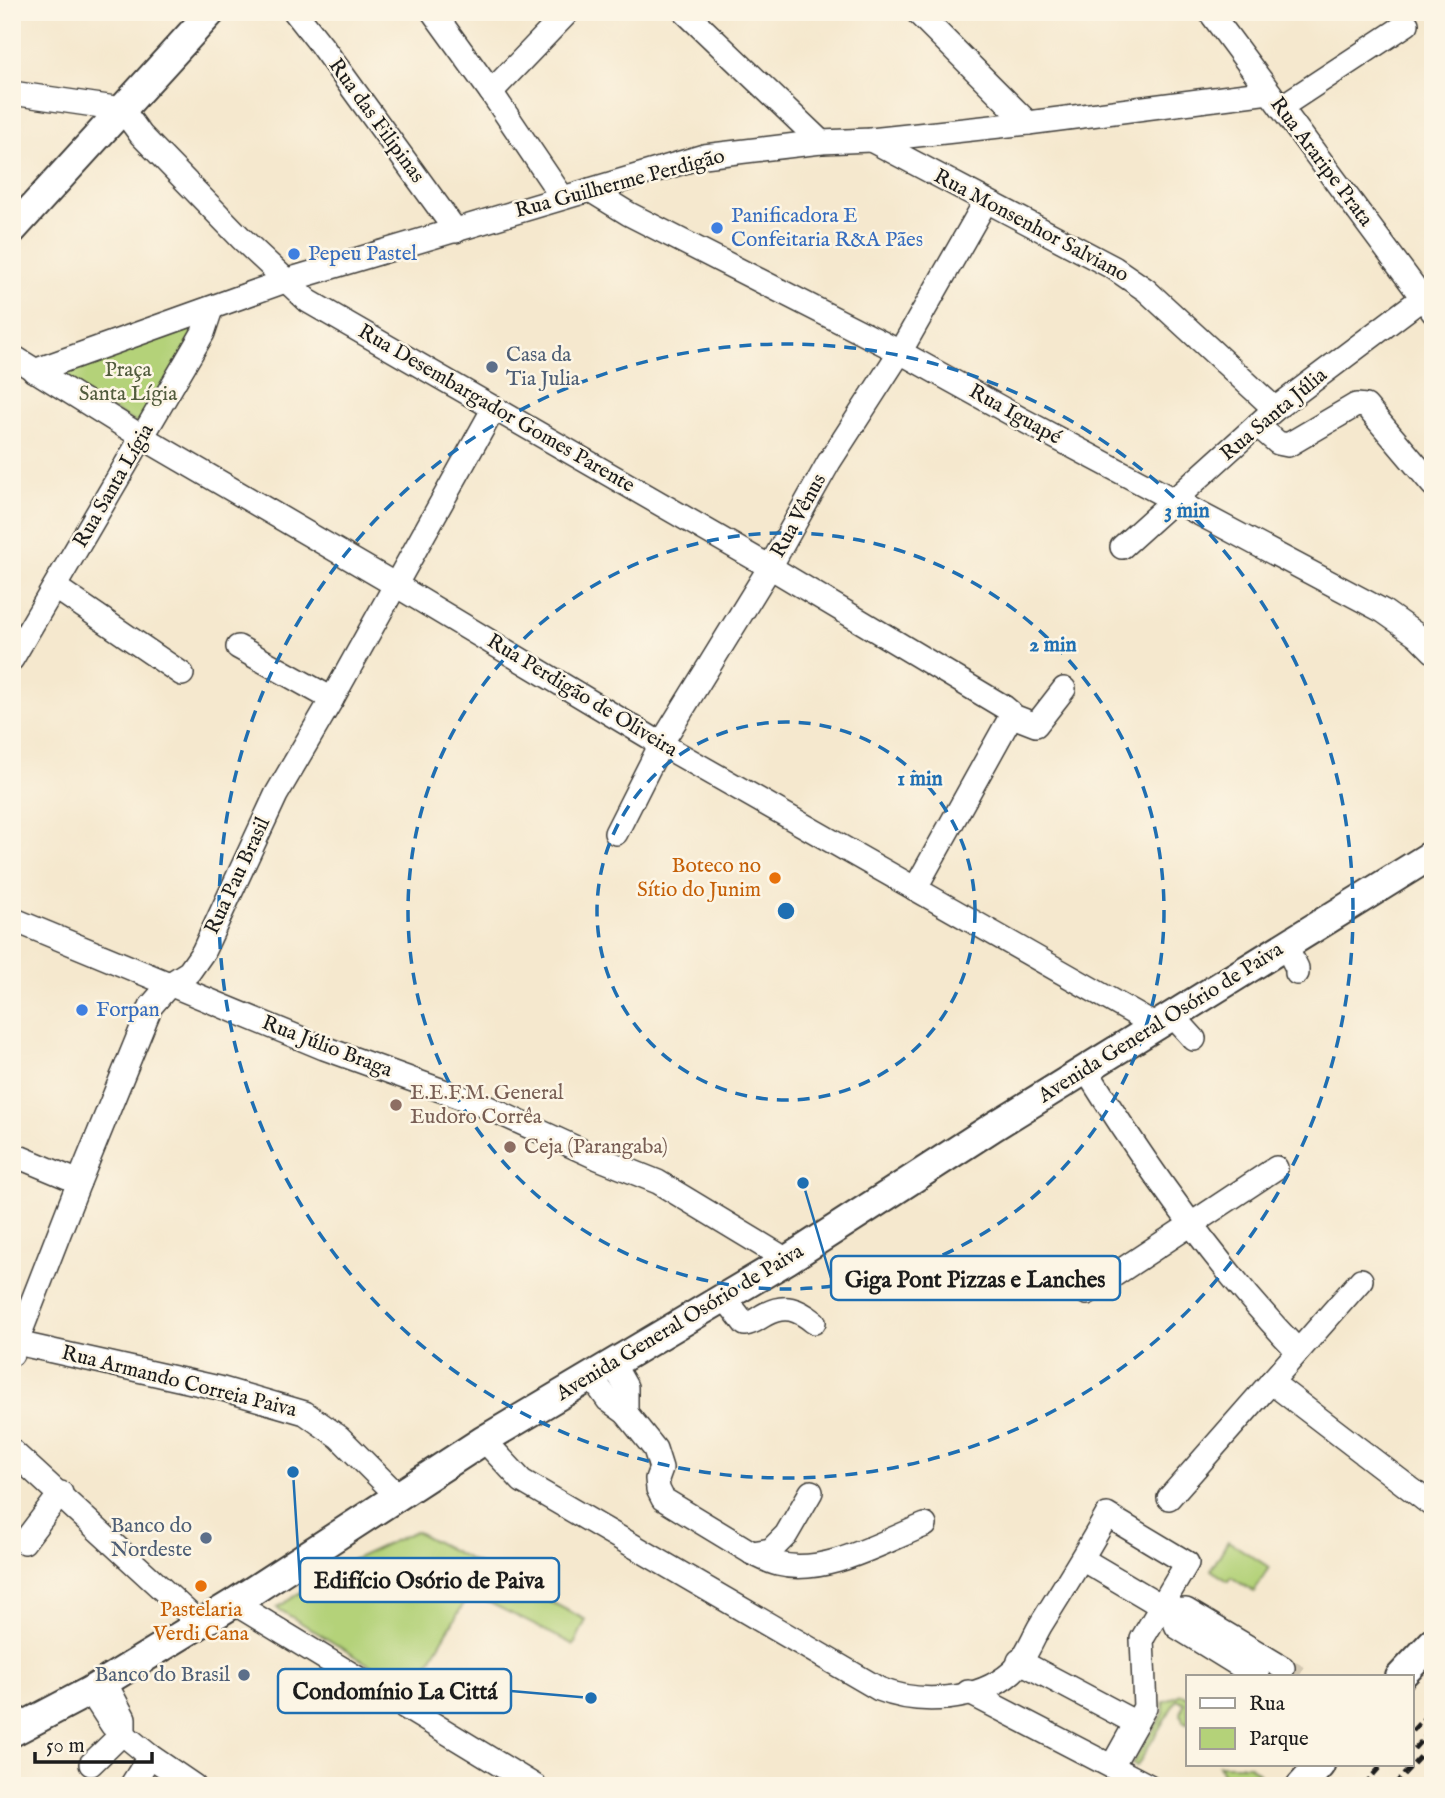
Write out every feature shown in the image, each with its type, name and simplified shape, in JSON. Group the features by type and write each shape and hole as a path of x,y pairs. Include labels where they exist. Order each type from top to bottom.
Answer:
{"main road":[{"path":"12,230 211,12"},
{"name":"Avenida General Osório de Paiva","path":"12,1747 22,1727 98,1687 234,1603 484,1440 786,1260 1433,854"},
{"path":"1402,1675 1433,1642"}],"street":[{"name":"Rua das Filipinas","path":"295,12 456,231"},
{"path":"433,12 562,197"},
{"path":"491,92 568,12"},
{"path":"685,12 821,142"},
{"path":"917,12 1028,123"},
{"name":"Rua Araripe Prata","path":"1210,12 1429,300"},
{"path":"1275,100 1407,24"},
{"path":"12,93 122,109"},
{"name":"Rua Guilherme Perdigão","path":"34,371 288,280 704,156 821,142 871,140 1275,100"},
{"name":"Rua Desembargador Gomes Parente","path":"122,109 141,135 232,229 308,301 770,567 1010,713"},
{"name":"Rua Monsenhor Salviano","path":"871,140 1114,268 1146,290 1275,409"},
{"name":"Rua Iguapé","path":"590,190 629,214 900,352 1383,611 1417,635 1433,651"},
{"name":"Rua Vênus","path":"616,833 661,744 770,567 829,462 900,352 986,201"},
{"name":"Rua Santa Júlia","path":"1122,547 1275,409 1429,300"},
{"name":"Rua Santa Lígia","path":"12,659 203,334 211,309"},
{"name":"Rua Perdigão de Oliveira","path":"12,356 142,438 394,584 661,744 915,889 1194,1039"},
{"path":"1257,425 1278,443 1288,445 1356,405 1366,406 1433,485"},
{"name":"Rua Pau Brasil","path":"14,1346 151,1006 170,984 190,972 203,952 276,794 494,408"},
{"path":"55,587 182,674"},
{"path":"238,647 332,699"},
{"path":"915,889 1009,720 1010,713 1036,725 1064,689"},
{"name":"Rua Júlio Braga","path":"12,919 324,1048 482,1105 658,1182 786,1260"},
{"path":"1286,946 1297,973"},
{"path":"1086,1070 1123,1128 1191,1224 1256,1308 1298,1351"},
{"path":"12,1154 79,1182"},
{"path":"1087,1293 1276,1168"},
{"path":"1169,1498 1361,1280"},
{"path":"724,1297 745,1324 784,1307 797,1310 814,1322"},
{"name":"Rua Armando Correia Paiva","path":"14,1346 219,1388 306,1413 339,1437 398,1496"},
{"path":"602,1370 608,1400 626,1413 660,1458 661,1468 657,1479 663,1499 752,1553 778,1564 828,1564 925,1525"},
{"path":"1271,1382 1433,1506"},
{"path":"484,1440 522,1481 879,1689 915,1698 947,1697 986,1688 1013,1670 1107,1515 1187,1563 1166,1608 1142,1639 1145,1707 1112,1766"},
{"path":"12,1451 200,1623"},
{"path":"752,1553 771,1550 786,1535 811,1492"},
{"path":"24,1542 61,1493"},
{"path":"1082,1559 1166,1608 1186,1610 1283,1668"},
{"path":"234,1603 535,1786"},
{"path":"1166,1608 1177,1627 1255,1675"},
{"path":"1019,1661 1136,1723"},
{"path":"98,1687 112,1725 124,1732 150,1756 194,1786"},
{"path":"968,1692 1149,1786"},
{"path":"91,1764 124,1732"},
{"path":"131,1786 150,1756"}],"path":[{"path":"1422,1786 1433,1776"}],"green space":[{"name":"Praça Santa Lígia","path":"191,325 196,330 143,420 136,423 49,373"},
{"path":"415,1531 586,1620 574,1645 470,1593 412,1691 277,1608 341,1565"},
{"path":"1228,1541 1269,1567 1254,1592 1231,1577 1228,1581 1211,1570"},
{"path":"1181,1694 1186,1696 1186,1723 1181,1714 1184,1703 1177,1699 1137,1766 1132,1764 1164,1713 1163,1702"},
{"path":"1219,1766 1251,1766 1260,1774 1259,1785 1228,1786"}],"tunnel":[{"path":"1283,1668 1295,1675"}],"railway":[{"path":"1414,1729 1433,1708"},
{"path":"1414,1749 1433,1728"},
{"path":"1414,1763 1433,1743"},
{"path":"1363,1786 1381,1766"},
{"path":"1393,1786 1412,1766"}],"place":[{"name":"Panificadora E Confeitaria R&A Pães","path":"717,228"},
{"name":"Pepeu Pastel","path":"294,254"},
{"name":"Casa da Tia Julia","path":"492,367"},
{"name":"Boteco no Sítio do Junim","path":"775,878"},
{"name":"Forpan","path":"82,1010"},
{"name":"E.E.F.M. General Eudoro Corrêa","path":"396,1105"},
{"name":"Ceja (Parangaba)","path":"510,1147"},
{"name":"Giga Pont Pizzas e Lanches","path":"803,1183"},
{"name":"Edifício Osório de Paiva","path":"293,1472"},
{"name":"Banco do Nordeste","path":"206,1538"},
{"name":"Pastelaria Verdi Cana","path":"201,1586"},
{"name":"Banco do Brasil","path":"244,1675"},
{"name":"Condomínio La Cittá","path":"591,1698"}]}
